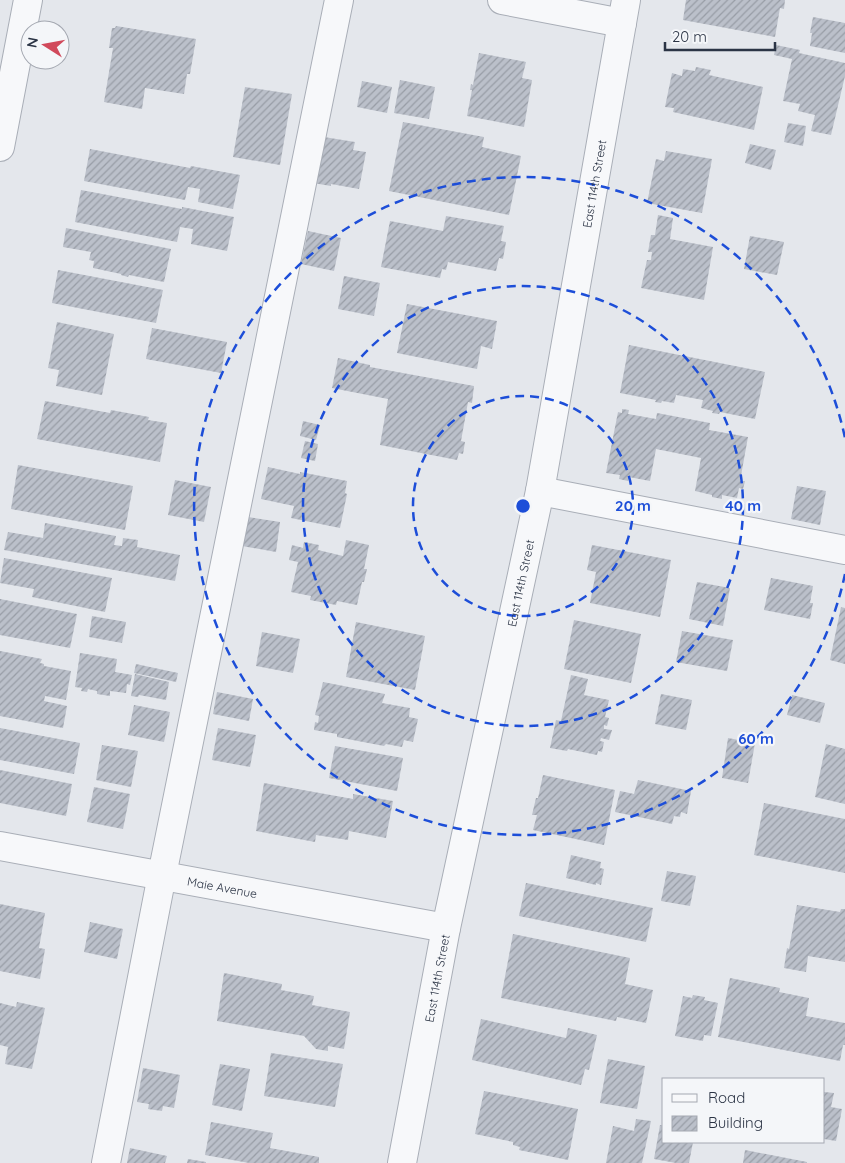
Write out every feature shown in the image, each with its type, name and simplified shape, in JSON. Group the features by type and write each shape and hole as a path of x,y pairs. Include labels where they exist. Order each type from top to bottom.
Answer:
{"street":[{"path":"0,147 28,0"},
{"path":"106,1163 339,0"},
{"path":"502,0 624,11"},
{"name":"East 114th Street","path":"402,1163 446,928 540,491 624,11"},
{"path":"540,491 845,550"},
{"name":"Maie Avenue","path":"0,846 446,928"}],"building":[{"path":"686,0 785,0 784,9 780,8 775,37 683,20"},
{"path":"813,17 845,23 845,53 810,46"},
{"path":"116,26 196,39 190,74 187,74 184,94 145,88 142,109 104,102 113,48 109,48 112,28"},
{"path":"776,45 800,50 799,53 845,63 845,76 831,135 811,131 815,115 798,111 800,104 783,101 792,59 774,55"},
{"path":"479,53 526,62 522,78 532,80 524,127 467,116 472,90 470,90 471,84 473,85"},
{"path":"696,67 711,70 709,75 763,87 754,130 673,112 674,108 665,107 672,73 682,76 683,69 695,71"},
{"path":"400,80 435,87 429,119 394,113"},
{"path":"362,81 392,87 387,113 357,107"},
{"path":"245,87 292,94 280,165 233,157"},
{"path":"403,122 484,137 482,147 521,156 509,215 389,191"},
{"path":"788,123 806,126 803,146 784,142"},
{"path":"324,137 355,142 353,150 366,152 359,189 313,183 314,178 317,178"},
{"path":"750,144 776,150 771,170 745,163"},
{"path":"90,149 190,168 191,166 240,175 233,209 198,202 200,189 188,187 185,200 84,181"},
{"path":"666,151 712,159 702,213 647,203 656,159 664,161"},
{"path":"81,190 234,217 227,251 191,244 193,229 180,227 177,242 75,222"},
{"path":"658,215 673,218 670,239 713,247 704,300 641,288 647,260 651,260 652,252 648,252 651,235 655,235"},
{"path":"446,216 504,226 501,241 506,242 503,259 499,258 496,271 448,262 446,270 442,269 440,278 381,267 390,221 443,231"},
{"path":"66,228 171,249 164,282 129,275 128,277 93,268 94,261 89,260 91,252 63,247"},
{"path":"308,231 341,238 334,271 301,264"},
{"path":"750,236 784,242 777,275 744,269"},
{"path":"58,270 163,290 156,323 52,303"},
{"path":"344,276 380,283 374,316 338,309"},
{"path":"407,304 497,321 492,349 481,346 477,369 397,353"},
{"path":"57,322 114,334 102,395 56,386 59,370 48,368"},
{"path":"152,328 227,342 221,373 146,359"},
{"path":"629,345 765,372 755,419 720,412 719,414 712,413 713,411 701,408 703,400 676,395 674,403 662,401 661,403 655,402 656,400 620,393"},
{"path":"338,358 370,365 370,367 474,386 472,403 468,402 461,441 465,442 463,454 459,453 457,460 380,445 388,399 332,388"},
{"path":"45,401 110,413 111,410 149,417 148,420 167,423 160,462 37,439"},
{"path":"622,409 629,410 628,414 656,419 657,413 710,423 709,430 748,437 740,481 745,481 743,489 739,488 737,498 722,495 722,499 695,491 701,458 656,449 650,481 629,477 628,481 619,479 620,475 606,473 618,412 622,413"},
{"path":"303,421 320,425 316,440 300,436"},
{"path":"305,441 318,444 315,461 301,458"},
{"path":"18,465 133,486 125,530 11,509"},
{"path":"268,467 347,481 345,493 347,494 340,528 291,518 294,506 261,499"},
{"path":"175,480 211,487 204,522 168,515"},
{"path":"797,486 826,491 820,525 791,519"},
{"path":"248,517 280,522 276,552 242,546"},
{"path":"45,523 116,536 114,545 122,546 123,538 138,540 137,547 180,555 175,581 4,550 8,532 43,538"},
{"path":"346,540 369,545 364,569 367,569 357,605 337,601 336,605 310,600 311,596 291,592 298,562 289,560 292,545 303,548 304,542 319,545 318,550 343,556"},
{"path":"592,545 671,560 660,617 590,603 596,572 587,570"},
{"path":"4,558 112,578 105,612 32,597 34,589 0,583"},
{"path":"771,578 813,586 810,603 813,603 810,619 764,610"},
{"path":"697,582 730,588 723,626 689,619"},
{"path":"0,599 77,614 70,648 0,635"},
{"path":"841,607 845,608 845,664 830,660"},
{"path":"92,616 126,622 122,643 89,637"},
{"path":"574,620 641,634 631,683 564,669"},
{"path":"356,622 425,636 415,690 346,677"},
{"path":"682,631 733,640 727,671 676,662"},
{"path":"262,632 300,639 293,673 256,666"},
{"path":"0,651 42,659 40,663 44,664 44,666 71,671 66,700 45,696 44,701 67,706 63,728 0,716"},
{"path":"80,653 117,659 115,672 132,675 130,685 127,684 126,693 110,691 110,696 97,694 97,691 88,689 87,692 81,691 82,688 75,687"},
{"path":"136,664 178,673 176,682 134,673"},
{"path":"135,674 169,682 166,700 139,695 138,697 131,696"},
{"path":"571,675 588,679 584,695 609,700 605,717 609,718 607,726 604,725 604,729 612,730 609,740 601,738 600,741 604,742 602,752 598,751 597,755 568,749 567,751 550,748 556,720 561,721"},
{"path":"323,682 385,694 382,703 410,708 409,717 418,719 413,742 404,740 402,747 386,744 384,746 337,737 337,734 314,730 315,722 318,723 319,716 315,715"},
{"path":"217,692 253,699 249,721 213,714"},
{"path":"661,694 692,700 686,730 655,724"},
{"path":"792,695 825,703 820,723 787,715"},
{"path":"134,705 170,712 164,742 128,735"},
{"path":"0,728 80,743 74,774 0,760"},
{"path":"218,728 256,735 250,767 212,760"},
{"path":"728,738 755,743 748,783 722,778"},
{"path":"826,744 845,749 845,804 815,797"},
{"path":"102,745 138,751 131,787 96,780"},
{"path":"335,746 403,758 397,791 329,778"},
{"path":"0,770 72,784 66,816 0,803"},
{"path":"543,775 615,790 604,845 533,830 537,815 532,815"},
{"path":"638,780 691,791 687,814 681,812 680,817 674,816 672,824 615,812 620,791 634,794"},
{"path":"264,783 353,799 353,794 393,801 386,838 349,831 348,840 316,835 315,842 256,831"},
{"path":"94,787 130,794 123,829 87,822"},
{"path":"764,803 845,819 845,873 754,855"},
{"path":"571,855 601,862 600,868 604,869 601,885 566,878"},
{"path":"667,871 696,876 690,906 661,901"},
{"path":"526,883 653,908 646,942 519,916"},
{"path":"0,904 45,913 39,948 45,949 40,979 0,971"},
{"path":"797,905 840,912 841,909 845,909 845,962 808,956 806,972 784,968"},
{"path":"90,922 123,929 117,959 84,952"},
{"path":"513,934 630,958 625,984 653,990 646,1023 617,1017 616,1021 501,998"},
{"path":"224,973 282,984 281,990 314,996 312,1005 350,1012 344,1049 328,1046 328,1051 316,1049 304,1036 217,1021"},
{"path":"730,978 780,988 779,992 809,998 806,1016 845,1023 845,1045 843,1045 840,1061 718,1037"},
{"path":"693,995 705,997 704,1000 718,1003 711,1036 704,1035 703,1041 675,1036 683,996 692,998"},
{"path":"17,1002 45,1008 32,1069 5,1064 8,1047 0,1045 0,1003 16,1007"},
{"path":"481,1019 566,1038 568,1028 597,1035 589,1070 585,1069 581,1085 472,1060"},
{"path":"271,1053 343,1064 335,1107 264,1096"},
{"path":"608,1059 645,1066 637,1109 600,1103"},
{"path":"220,1064 250,1069 242,1111 212,1105"},
{"path":"143,1068 180,1075 174,1108 163,1106 162,1111 148,1109 149,1104 137,1102"},
{"path":"484,1091 578,1109 568,1160 519,1150 520,1147 513,1145 513,1142 475,1134"},
{"path":"825,1092 834,1093 831,1107 842,1109 836,1141 825,1139"},
{"path":"636,1119 651,1121 642,1163 606,1163 613,1126 634,1131"},
{"path":"211,1122 273,1133 270,1148 319,1157 319,1163 249,1163 205,1155"},
{"path":"660,1125 662,1125 662,1143 693,1143 689,1163 654,1159"},
{"path":"130,1148 167,1156 165,1163 127,1163"},
{"path":"745,1150 807,1162 807,1163 743,1163"},
{"path":"188,1159 206,1162 206,1163 187,1163"}]}
